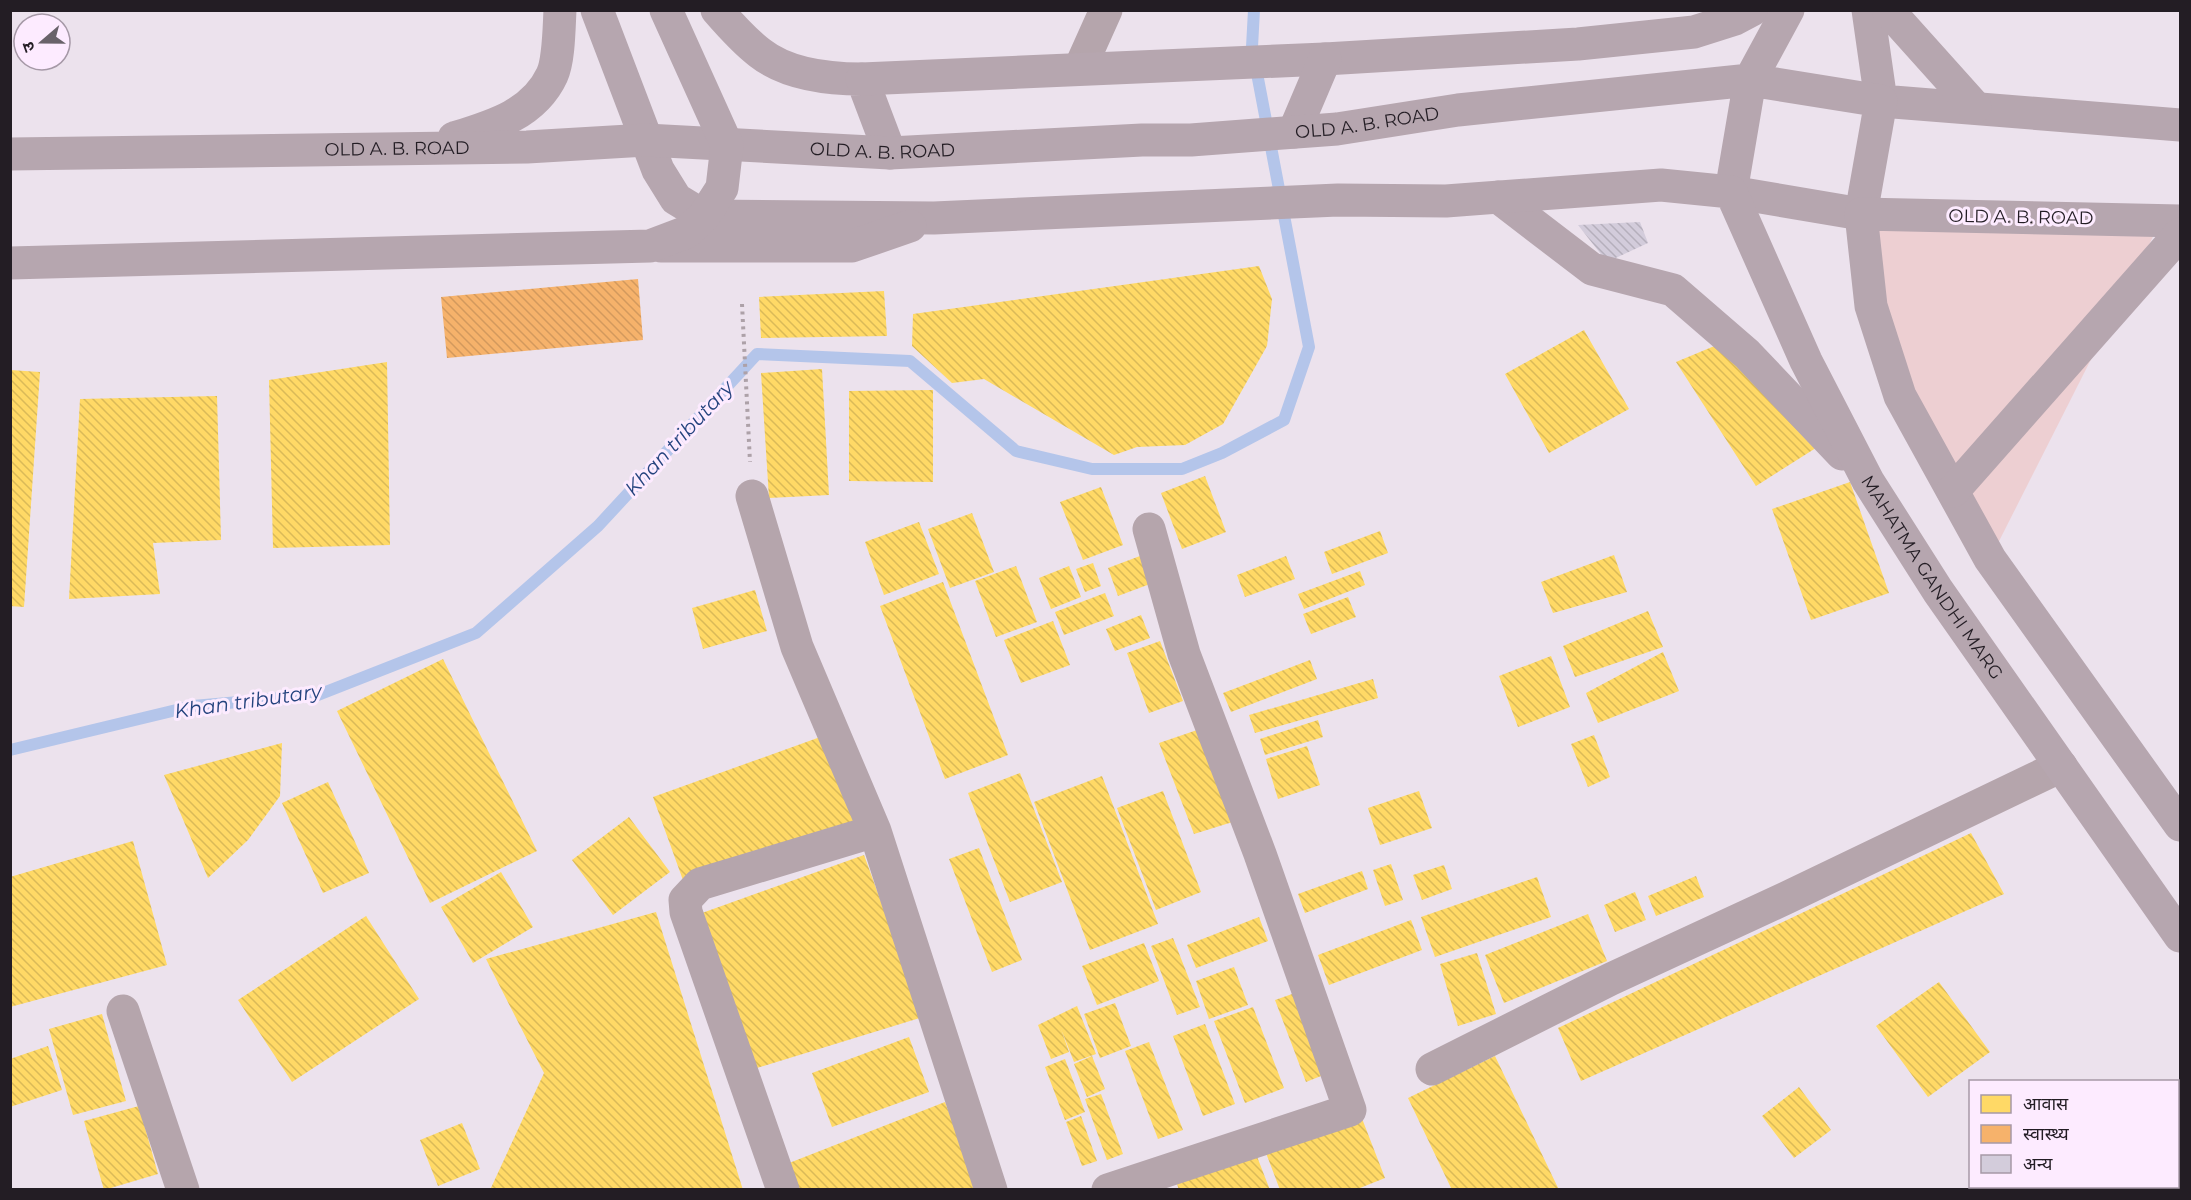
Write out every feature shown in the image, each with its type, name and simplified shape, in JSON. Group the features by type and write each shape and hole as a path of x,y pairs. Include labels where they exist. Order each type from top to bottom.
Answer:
{"main road":[{"path":"412,148 507,121 537,98 553,73 560,10"},
{"path":"597,10 658,170 676,199 704,216 934,218 1338,200 1446,201 1661,185 1731,192 1750,80 1788,10"},
{"path":"650,246 687,232 704,216 722,188 727,145 666,10"},
{"path":"717,10 760,54 786,66 828,78 862,79 1325,59 1578,44 1694,32 1735,19 1752,10"},
{"path":"1868,10 1881,101 1861,214 1871,306 1900,396 1990,559 2181,825"},
{"path":"1888,10 1975,107"},
{"path":"1294,132 1325,59"},
{"path":"862,79 890,153"},
{"name":"OLD A. B. ROAD","path":"10,154 527,147 646,141 890,153 1142,140 1191,140 1337,129 1458,110 1750,80 1881,101"},
{"path":"1881,101 2181,125"},
{"name":"OLD A. B. ROAD","path":"1731,192 1861,214 2181,221"},
{"name":"MAHATMA GANDHI MARG","path":"1731,192 1806,361 1868,481 1938,591 2181,936"},
{"path":"1498,197 1592,269 1673,290 1748,354 1868,481"},
{"path":"10,263 650,246 852,246 934,218"},
{"path":"1953,490 2181,234"}],"street":[{"path":"1080,68 1106,10"},
{"path":"752,496 798,646 875,831 990,1190"},
{"path":"1108,1190 1350,1110 1260,854 1184,654 1149,529"},
{"path":"1432,1069 1611,979 2061,766"},
{"path":"783,1190 686,912 686,900 700,884 875,831"},
{"path":"123,1011 183,1190"}],"path":[{"path":"742,303 752,496"}],"shaded area":[{"path":"1861,214 2162,219 1990,559 1900,396"}],"building: आवास":[{"path":"1259,266 1272,299 1267,346 1223,424 1185,445 1137,447 1114,455 984,379 952,383 912,346 913,314"},
{"path":"884,291 887,336 761,338 759,297"},
{"path":"1584,330 1629,409 1549,453 1505,374"},
{"path":"1724,342 1819,446 1756,486 1676,362"},
{"path":"387,362 390,545 273,548 269,380"},
{"path":"822,369 829,495 769,498 761,373"},
{"path":"10,370 40,372 24,607 10,606"},
{"path":"933,390 933,482 849,481 849,391"},
{"path":"217,396 221,540 153,543 160,594 69,599 80,399"},
{"path":"1205,476 1226,532 1182,549 1161,493"},
{"path":"1850,482 1889,593 1811,620 1772,509"},
{"path":"1101,487 1123,545 1083,560 1060,502"},
{"path":"972,513 994,572 950,588 928,529"},
{"path":"919,522 939,574 884,595 865,542"},
{"path":"1380,531 1388,553 1332,574 1324,552"},
{"path":"1148,553 1158,581 1118,596 1108,568"},
{"path":"1614,555 1627,592 1553,613 1541,582"},
{"path":"1286,556 1295,579 1245,597 1237,575"},
{"path":"1093,563 1101,586 1085,592 1076,569"},
{"path":"1016,566 1037,622 996,637 975,581"},
{"path":"1069,566 1081,597 1051,609 1039,578"},
{"path":"1360,571 1365,585 1304,609 1298,594"},
{"path":"943,582 1008,755 945,779 880,606"},
{"path":"755,590 767,631 703,649 692,608"},
{"path":"1105,593 1114,616 1064,635 1055,612"},
{"path":"1348,597 1356,617 1311,634 1303,614"},
{"path":"1648,611 1663,647 1575,677 1563,646"},
{"path":"1141,615 1150,638 1115,651 1106,629"},
{"path":"1053,621 1070,665 1021,683 1004,640"},
{"path":"1160,641 1183,701 1149,713 1127,653"},
{"path":"1663,652 1679,691 1598,723 1586,693"},
{"path":"1551,656 1570,707 1518,727 1499,676"},
{"path":"443,659 537,851 430,903 337,711"},
{"path":"1310,660 1317,679 1231,712 1223,693"},
{"path":"1373,679 1378,698 1255,733 1249,715"},
{"path":"1318,720 1323,737 1265,755 1260,739"},
{"path":"1203,728 1239,820 1194,834 1159,743"},
{"path":"1594,735 1610,777 1588,787 1571,744"},
{"path":"823,736 855,822 684,883 653,797"},
{"path":"282,743 280,796 248,840 208,878 164,775"},
{"path":"1307,746 1320,785 1278,799 1266,759"},
{"path":"1020,773 1062,882 1010,902 968,793"},
{"path":"1102,776 1158,924 1090,950 1034,802"},
{"path":"328,782 369,873 323,893 282,803"},
{"path":"1163,791 1201,892 1156,910 1117,808"},
{"path":"1419,791 1432,828 1380,845 1368,808"},
{"path":"629,817 670,872 613,915 572,860"},
{"path":"1971,833 2004,894 1581,1081 1558,1028"},
{"path":"133,841 167,965 10,1007 10,877"},
{"path":"979,848 1022,960 992,972 949,859"},
{"path":"864,855 923,1017 757,1068 702,913"},
{"path":"1391,864 1403,900 1385,906 1373,870"},
{"path":"1444,865 1452,889 1422,900 1413,875"},
{"path":"1362,871 1368,889 1305,913 1298,894"},
{"path":"501,872 533,927 473,963 441,907"},
{"path":"1696,876 1704,897 1656,916 1648,896"},
{"path":"1537,877 1551,917 1435,957 1421,917"},
{"path":"1635,892 1646,920 1615,932 1604,905"},
{"path":"656,912 743,1190 490,1190 544,1073 486,959"},
{"path":"1588,914 1607,961 1504,1003 1485,955"},
{"path":"366,916 419,999 292,1082 238,1000"},
{"path":"1259,917 1268,941 1196,968 1187,945"},
{"path":"1411,920 1422,950 1329,985 1318,955"},
{"path":"1173,938 1200,1007 1177,1015 1151,946"},
{"path":"1144,943 1159,981 1097,1005 1082,966"},
{"path":"1477,953 1496,1014 1458,1026 1440,964"},
{"path":"1234,967 1248,1005 1209,1019 1196,981"},
{"path":"1939,982 1990,1052 1928,1097 1876,1026"},
{"path":"1295,993 1326,1074 1306,1082 1275,1000"},
{"path":"1115,1003 1131,1046 1100,1058 1084,1014"},
{"path":"1077,1006 1096,1054 1074,1062 1061,1029 1069,1052 1051,1059 1038,1025"},
{"path":"1253,1007 1284,1088 1245,1103 1214,1021"},
{"path":"102,1014 126,1101 73,1115 49,1029"},
{"path":"1205,1024 1235,1104 1203,1116 1173,1036"},
{"path":"909,1037 929,1092 832,1127 812,1073"},
{"path":"1149,1042 1183,1130 1158,1139 1125,1051"},
{"path":"48,1046 62,1090 10,1107 10,1059"},
{"path":"1092,1056 1105,1089 1087,1097 1074,1064"},
{"path":"1495,1056 1559,1190 1452,1190 1408,1098"},
{"path":"1065,1059 1085,1112 1065,1120 1045,1067"},
{"path":"1799,1087 1831,1130 1794,1158 1762,1116"},
{"path":"1101,1094 1123,1154 1107,1160 1085,1099"},
{"path":"945,1102 979,1190 794,1190 784,1165"},
{"path":"139,1106 158,1174 104,1190 84,1121"},
{"path":"1081,1116 1097,1161 1082,1166 1066,1122"},
{"path":"1361,1116 1385,1178 1355,1190 1280,1190 1266,1153"},
{"path":"462,1123 480,1169 438,1186 420,1140"},
{"path":"1256,1154 1270,1190 1179,1190 1177,1184"}],"building: स्वास्थ्य":[{"path":"638,279 643,340 447,358 441,297"}],"building: अन्य":[{"path":"1640,222 1648,243 1607,262 1578,225"}],"waterway":[{"name":"Khan tributary","path":"10,750 193,706 318,695 476,633 598,526 757,354 910,361 1016,451 1092,469 1182,469 1222,453 1284,420 1309,347 1252,47 1254,10"}]}
